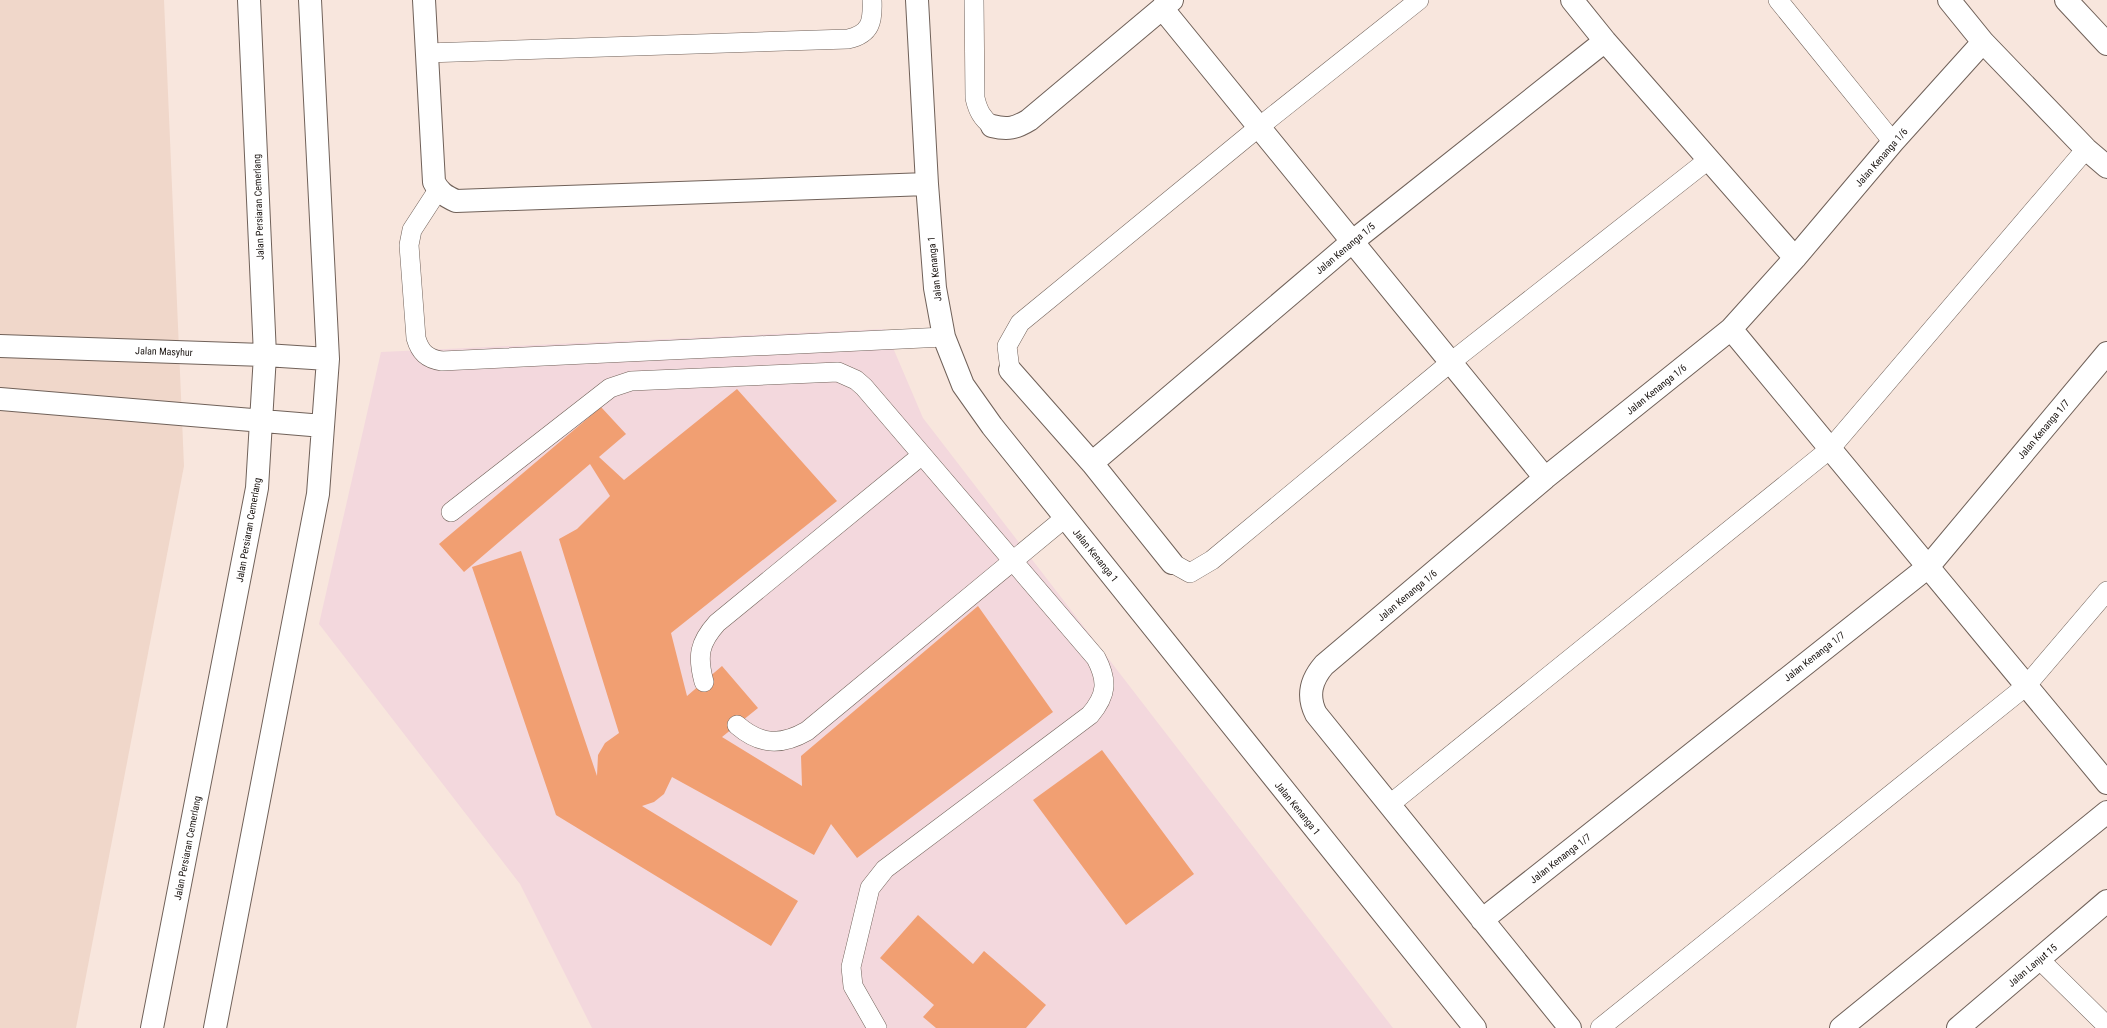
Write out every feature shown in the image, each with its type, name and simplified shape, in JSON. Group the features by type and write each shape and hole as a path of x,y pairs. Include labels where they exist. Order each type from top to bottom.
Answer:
{"street":[{"name":"Jalan Persiaran Cemerlang","path":"152,1028 257,488 265,355 249,0"},
{"path":"215,1028 318,494 328,359 310,0"},
{"path":"424,0 432,172 434,182 438,190 445,196 456,201 467,202 927,184"},
{"name":"Jalan Kenanga 1","path":"917,0 927,184 935,288 944,337 963,385 992,426 1475,1028"},
{"path":"1572,0 1605,41 1795,258"},
{"path":"1949,0 1983,42 2086,149 2107,167"},
{"path":"2066,0 2107,44"},
{"path":"992,126 1005,129 1017,127 1029,120 1167,4 1260,127 1545,478"},
{"name":"Jalan Kenanga 1/5","path":"1092,463 1352,241 1605,41"},
{"name":"Jalan Kenanga 1/6","path":"1390,805 1316,714 1312,707 1311,690 1313,681 1324,665 1545,478 1731,329 1795,258 1893,142 1983,42"},
{"path":"1731,329 2107,784"},
{"name":"Jalan Masyhur","path":"0,346 265,355 328,359"},
{"name":"Jalan Kenanga 1/7","path":"1482,920 1928,567 2107,352"},
{"path":"1010,370 1092,463 1172,563"},
{"path":"0,399 323,426"},
{"path":"1390,805 1570,1028"},
{"path":"1841,1028 2107,812"},
{"name":"Jalan Lanjut 15","path":"1958,1028 2107,901"}],"lane":[{"path":"426,53 848,39 858,37 866,31 871,23 872,0"},
{"path":"974,0 975,98 978,110 984,120 992,126"},
{"path":"1010,370 1007,346 1020,323 1260,127 1419,0"},
{"path":"1778,0 1893,142"},
{"path":"1390,805 1830,449 2086,149"},
{"path":"1172,563 1190,573 1212,560 1451,362 1708,160"},
{"path":"438,190 412,230 409,245 416,338 418,347 432,360 442,361 944,337"},
{"path":"451,512 610,388 624,382 838,372 852,378 864,387 1096,658 1104,672 1105,688 1100,703 1090,715 885,869 874,881 868,895 851,967 853,986 877,1028"},
{"path":"704,682 699,664 701,650 707,635 717,623 922,455"},
{"path":"737,725 748,734 763,740 778,742 793,739 807,731 1066,517"},
{"path":"1600,1028 2026,686 2107,591"},
{"path":"2039,959 2107,1026"}],"shaded area":[{"path":"0,0 164,0 184,466 76,1028 0,1028"},
{"path":"885,329 923,418 1393,1028 592,1028 520,884 319,624 381,352"}],"building":[{"path":"737,389 837,501 671,633 687,696 722,666 758,708 722,737 802,786 801,756 978,606 1053,712 857,858 831,824 814,855 672,777 664,794 654,802 642,806 798,901 771,946 556,815 472,567 521,551 597,776 598,755 605,743 619,733 559,539 577,529 610,496 590,464 464,572 439,544 601,407 626,434 599,457 624,480"},
{"path":"1102,750 1194,874 1126,925 1033,800"},
{"path":"918,915 973,964 984,951 1046,1005 1026,1028 936,1028 923,1017 934,1005 880,958"}]}
